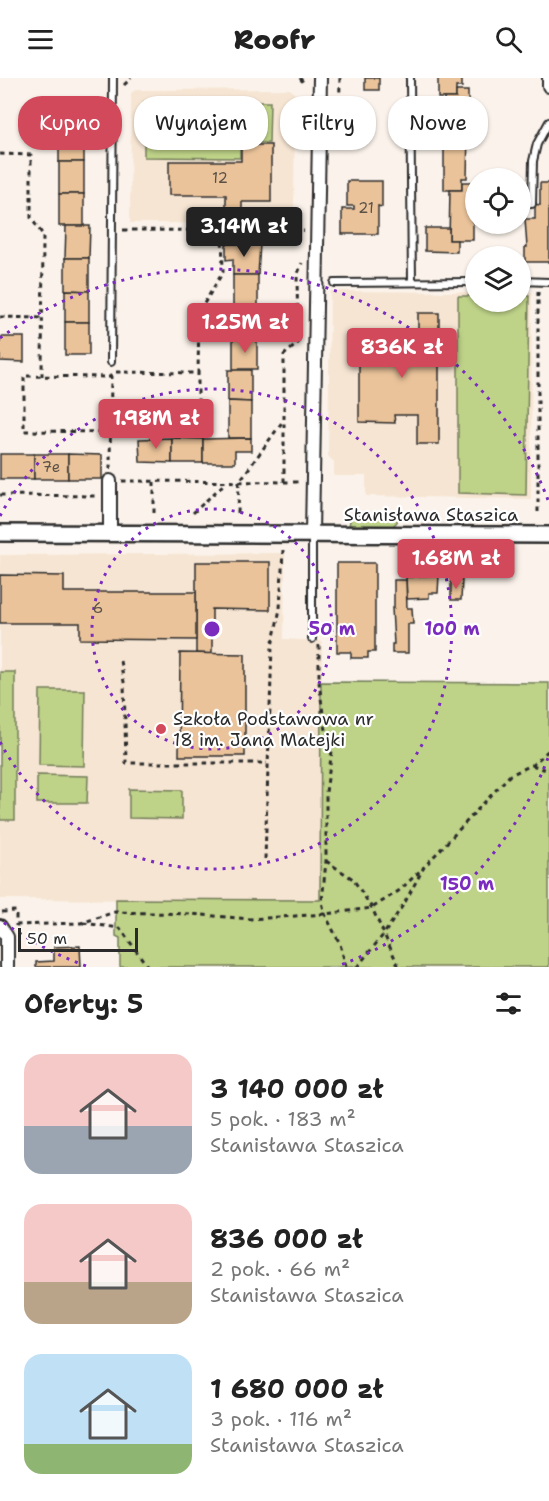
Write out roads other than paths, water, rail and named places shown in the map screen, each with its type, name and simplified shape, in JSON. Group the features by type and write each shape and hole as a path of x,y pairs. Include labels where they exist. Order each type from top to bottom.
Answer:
{"street":[{"path":"312,534 320,78"},
{"path":"549,78 549,86"},
{"path":"110,481 110,534"},
{"name":"Stanisława Staszica","path":"0,533 549,535"},
{"path":"0,927 7,937 7,967"}],"lane":[{"path":"111,362 113,78"},
{"path":"410,78 412,282"},
{"path":"532,204 533,161 537,144 549,122"},
{"path":"334,283 465,282"},
{"path":"531,282 549,282"},
{"path":"312,534 312,636"}],"place":[{"name":"Szkoła Podstawowa nr 18 im. Jana Matejki","path":"161,729"}]}
